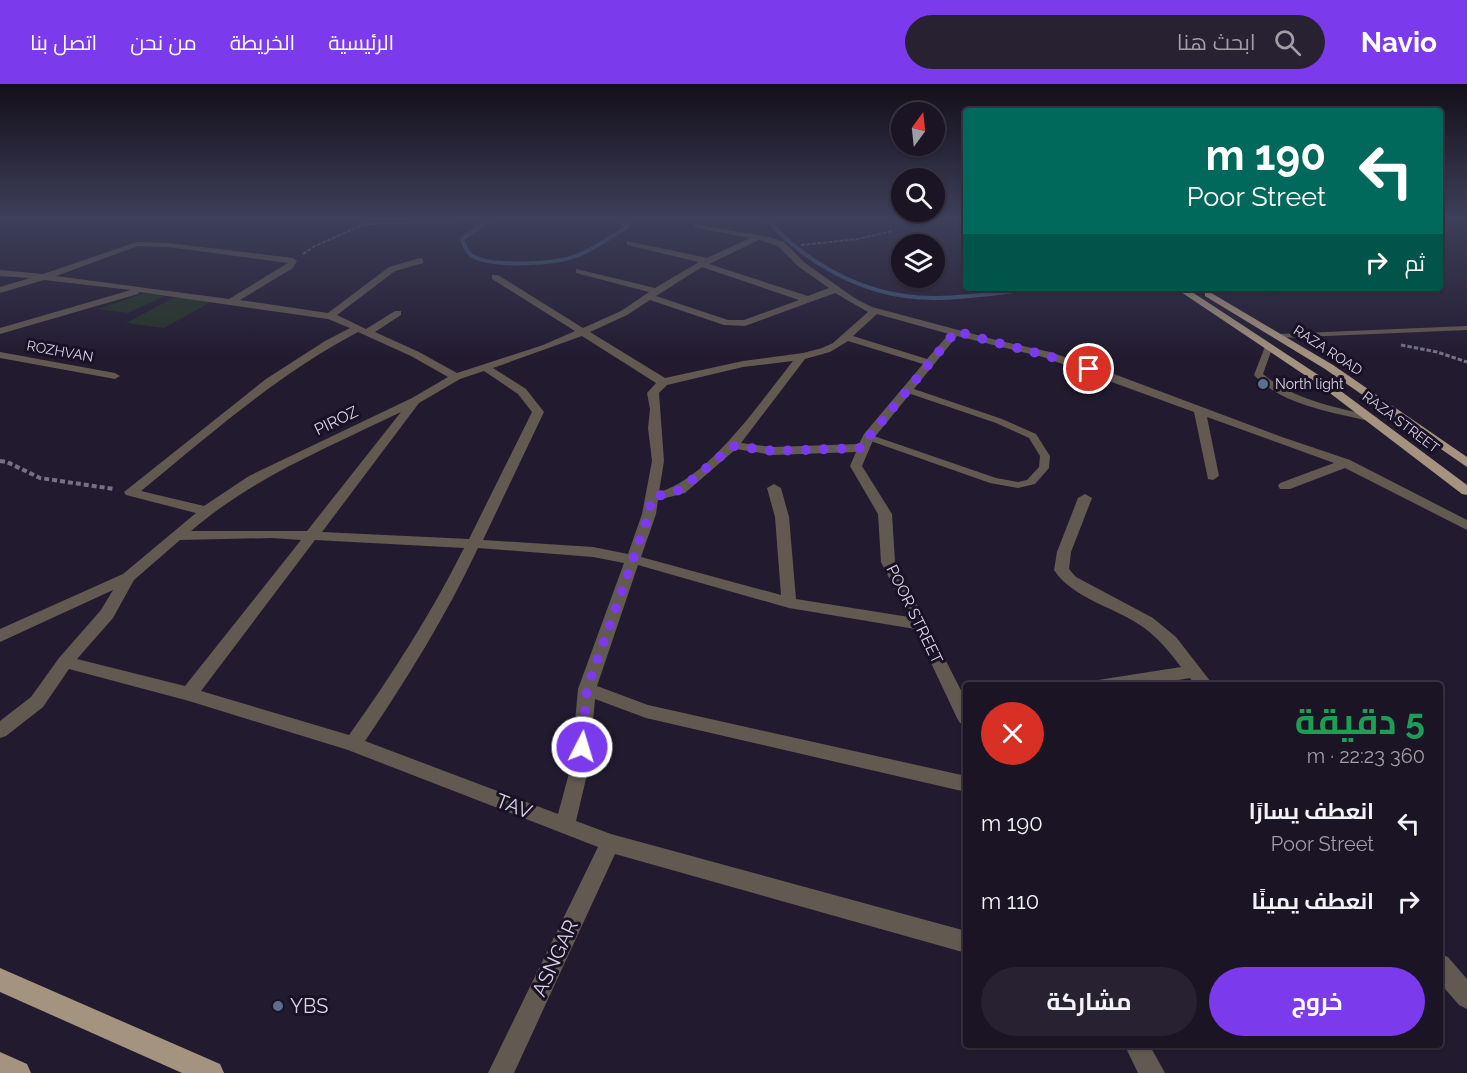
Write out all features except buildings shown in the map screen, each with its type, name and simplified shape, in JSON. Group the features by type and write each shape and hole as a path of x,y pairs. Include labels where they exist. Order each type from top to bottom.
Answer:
{"main road":[{"name":"RAZA ROAD","path":"1197,293 1213,297 1329,367 1467,463"},
{"name":"RAZA STREET","path":"1197,293 1373,419 1467,491"},
{"path":"0,980 211,1073"},
{"path":"0,1064 18,1073"}],"street":[{"path":"0,290 77,265"},
{"path":"232,301 290,265"},
{"path":"330,316 392,269 405,265"},
{"name":"PIROZ","path":"0,730 36,702 106,614 128,577 206,511 254,480 416,400 456,377 547,346 624,313 652,293 700,265"},
{"path":"714,265 806,299"},
{"path":"802,265 853,301 874,310 995,343 1046,354 1346,464 1467,526"},
{"path":"579,271 652,293 727,323 745,323 836,289"},
{"path":"0,273 232,301 260,308 330,316 456,377"},
{"path":"495,277 663,382"},
{"path":"0,331 140,290"},
{"path":"565,825 580,766 587,689 649,514 658,461 654,428 656,409 652,393 663,382 753,362 829,350 864,322 874,310"},
{"path":"131,492 268,384 319,349 398,314"},
{"path":"733,446 773,451 865,443 956,331"},
{"path":"846,337 930,363"},
{"name":"ROZHVAN","path":"0,355 115,376"},
{"path":"651,498 680,490 733,446 802,356"},
{"path":"353,744 410,661 475,543 538,412 535,404 525,393 484,367"},
{"path":"189,694 416,400"},
{"path":"1200,411 1213,476"},
{"name":"POOR STREET","path":"865,443 856,466 885,514 888,562 963,708"},
{"path":"1286,486 1346,464"},
{"path":"774,488 782,517 789,603"},
{"path":"131,492 206,511"},
{"path":"1085,498 1064,552 1061,570 1071,581 1147,622 1170,641 1203,682"},
{"path":"174,536 313,536 475,543 593,552 633,560 789,603 920,624"},
{"path":"0,636 128,577"},
{"name":"TAV","path":"65,663 189,694 353,744 610,843 963,941"},
{"path":"1124,682 1194,671"},
{"path":"587,689 646,711 963,783"},
{"name":"ASNGAR","path":"501,1073 610,843"},
{"path":"1443,969 1467,998"},
{"path":"1138,1048 1152,1073"}],"lane":[{"path":"1279,336 1467,328"},
{"path":"1269,346 1258,375 1270,387 1295,398 1373,419"},
{"path":"865,443 994,481 1018,484 1031,482 1044,468 1045,456 1033,436 999,421 908,390"}],"path":[{"path":"1395,344 1437,352 1467,362"},
{"path":"0,461 7,462 40,478 131,492"}],"green space":[{"path":"144,293 165,296 128,313 98,309"},
{"path":"175,297 211,302 164,328 126,323"}],"waterway":[{"path":"821,265 866,286 905,296 946,298 1015,291"}],"place":[{"name":"North light","path":"1263,384"},
{"name":"YBS","path":"278,1006"}],"route":[{"path":"582,747 587,689 598,655 612,624 649,514 651,498 680,490 733,446 773,451 862,448 956,331 995,343 1046,354 1089,369"}]}
